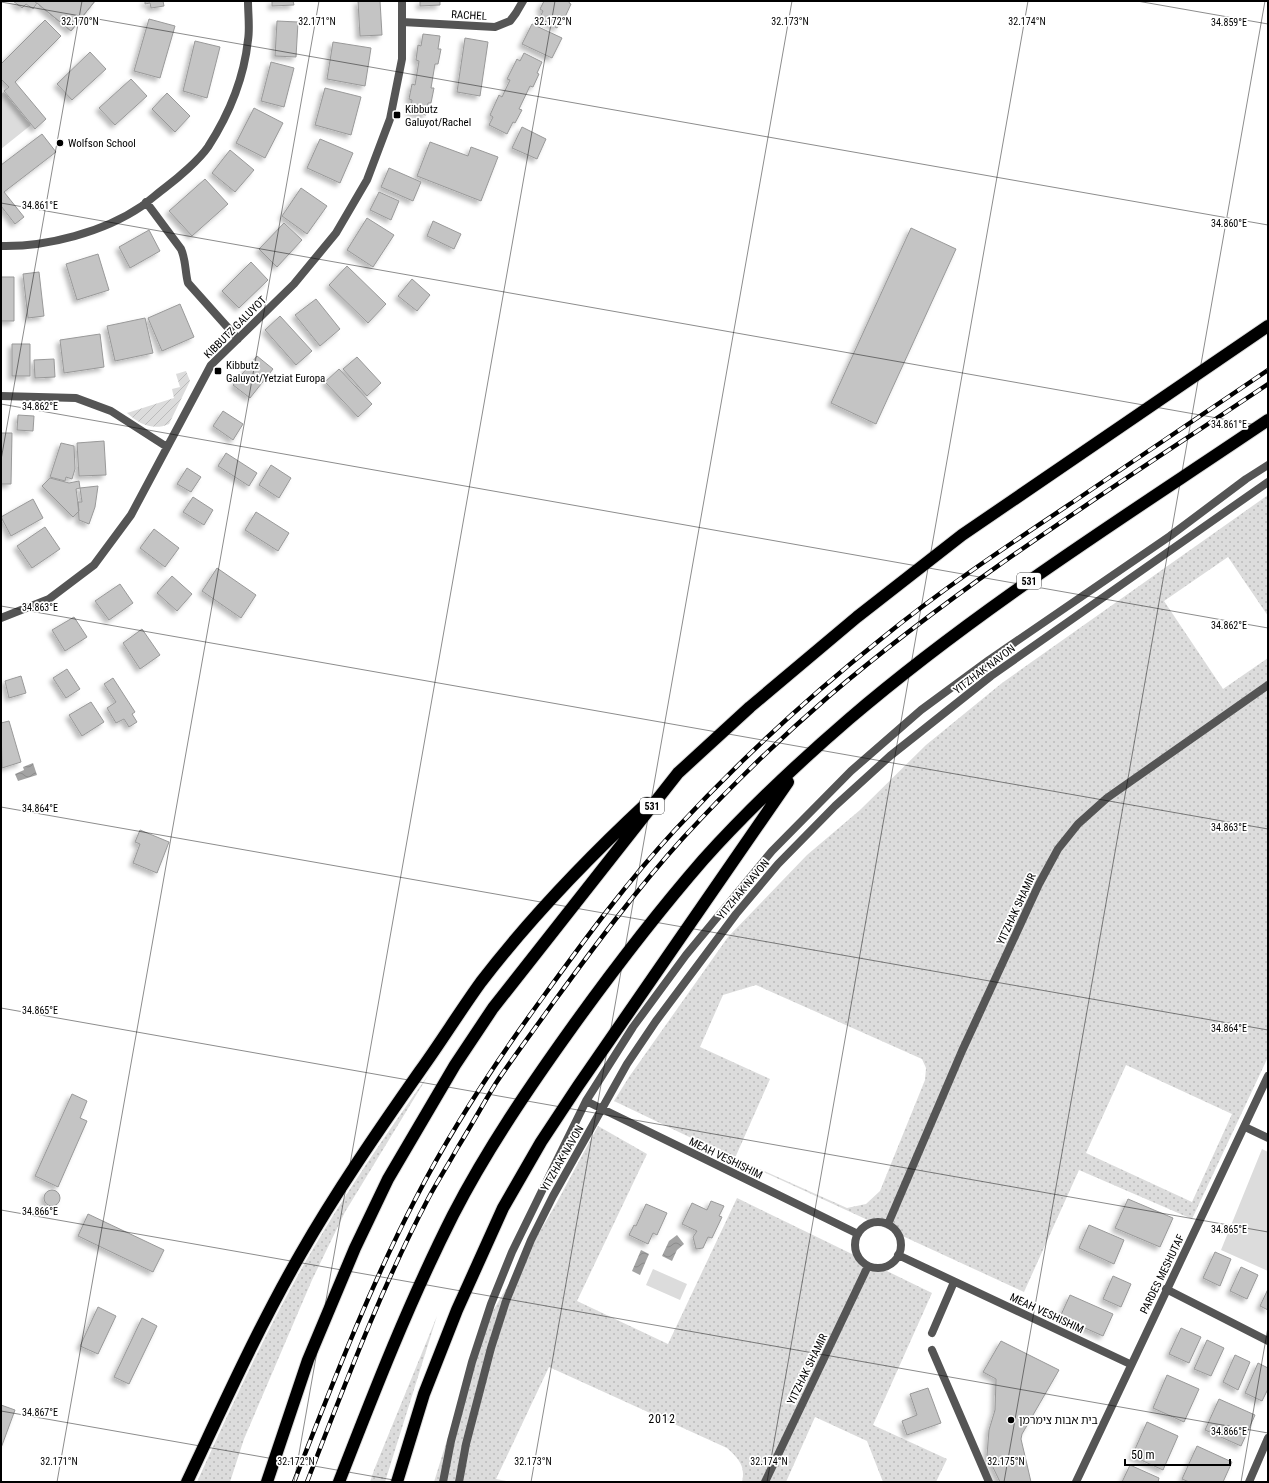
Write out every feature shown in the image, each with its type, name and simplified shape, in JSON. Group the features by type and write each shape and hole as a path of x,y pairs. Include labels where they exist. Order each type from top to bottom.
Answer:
{"highway":[{"name":"531","path":"267,1482 308,1360 355,1248 388,1179 456,1065 493,1008 678,773 750,707 851,622 962,535 1268,326"},
{"name":"531","path":"339,1482 378,1383 423,1276 455,1212 521,1099 611,974 656,916 704,860 757,804 803,760 901,676 1021,586 1268,420"},
{"path":"397,1482 424,1394 457,1310 503,1208 541,1142 578,1086 803,760"},
{"path":"187,1482 226,1397 300,1255 347,1178 392,1111 481,983 521,933 602,845 678,773"}],"street":[{"path":"1,246 46,243 83,234 110,223 146,202 179,177 207,149 229,108 240,78 248,40 248,1"},
{"name":"KIBBUTZ GALUYOT","path":"1,618 49,599 94,565 131,515 211,365 294,284 336,233 367,180 390,119 402,59 402,1"},
{"name":"RACHEL","path":"402,22 495,27 510,21 522,1"},
{"path":"146,202 181,249 184,257 185,274 188,283 238,339"},
{"path":"1,396 76,398 111,411 167,446"},
{"name":"YITZHAK NAVON","path":"443,1482 451,1441 472,1362 491,1304 512,1252 586,1101 633,1027 686,954 772,851 850,771 921,710 983,664 1170,536 1246,479 1268,465"},
{"name":"YITZHAK NAVON","path":"459,1482 466,1444 480,1387 506,1301 531,1240 553,1196 627,1064 697,964 736,914 778,864 835,806 890,756 991,676 1268,482"},
{"name":"YITZHAK SHAMIR","path":"888,1224 962,1051 1039,884 1058,849 1078,824 1107,798 1268,685"},
{"name":"PARDES MESHUTAF","path":"1076,1482 1130,1364 1268,1076"},
{"name":"MEAH VESHISHIM","path":"586,1101 858,1234"},
{"path":"1244,1127 1268,1138"},
{"path":"880,1222 888,1224 899,1236 900,1246 898,1255 891,1263 882,1267 868,1266 857,1254 855,1244 858,1234 866,1224 880,1222"},
{"name":"MEAH VESHISHIM","path":"898,1255 1130,1364"},
{"name":"YITZHAK SHAMIR","path":"765,1482 868,1266"},
{"path":"932,1333 954,1282"},
{"path":"1166,1289 1268,1341"},
{"path":"932,1350 989,1482"},
{"path":"1249,1482 1268,1438"}],"shaded area":[{"path":"4,92 31,125 1,149 1,94"},
{"path":"186,371 190,381 169,424 157,427 146,425 127,413 174,398 172,389 180,387 176,374"},
{"path":"1268,495 1268,616 1228,557 1164,601 1223,689 1268,658 1268,1057 1192,1219 1079,1170 1024,1292 727,1155 614,1101 629,1077 728,937 807,855 860,810 926,745 1002,683","holes":["756,985 922,1059 926,1068 925,1080 880,1191 866,1204 847,1208 735,1158 770,1079 700,1047 723,995","1126,1065 1232,1114 1192,1202 1086,1153"]},
{"path":"429,1074 345,1212 312,1280 244,1439 230,1482 197,1482 263,1341 307,1259 366,1165"},
{"path":"598,1126 647,1154 577,1301 668,1344 737,1198 932,1293 873,1425 947,1459 936,1482 883,1482 867,1441 815,1417 786,1482 742,1482 742,1467 735,1455 727,1448 549,1367 496,1479 512,1482 434,1482 480,1333 556,1204"},
{"path":"1262,1149 1268,1152 1268,1271 1221,1250"},
{"path":"653,1269 687,1284 680,1300 646,1285"},
{"path":"437,1316 385,1482 370,1482 374,1470"}],"water":[{"path":"33,763 37,775 18,781 15,774 24,770 23,767"},
{"path":"677,1235 684,1244 677,1250 672,1261 662,1256 669,1241"},
{"path":"641,1250 649,1254 640,1275 632,1271"}],"building":[{"path":"13,1 95,1 71,31 37,3 33,9 26,4 22,8"},
{"path":"34,1 95,1 71,31"},
{"path":"145,1 163,1 164,6 151,8 150,3 145,4"},
{"path":"272,1 293,1 294,5 272,6"},
{"path":"358,1 380,1 382,35 360,36"},
{"path":"420,1 440,1 440,5 420,6"},
{"path":"544,1 570,1 569,3 571,4 565,17 563,16 557,28 539,19 543,11 540,9"},
{"path":"149,19 175,26 160,78 134,71"},
{"path":"45,20 61,36 15,82 46,119 35,129 4,91 9,87 1,79 1,64"},
{"path":"277,21 298,22 296,57 275,56"},
{"path":"532,24 562,38 552,58 522,44"},
{"path":"423,34 440,36 438,49 441,49 438,64 435,64 431,88 434,88 431,103 428,103 426,115 410,112 412,100 409,99 412,84 415,85 419,61 416,60 418,45 421,46"},
{"path":"465,38 488,42 480,96 457,92"},
{"path":"195,41 220,47 207,98 183,91"},
{"path":"333,42 371,48 365,86 327,79"},
{"path":"90,52 106,69 72,100 57,84"},
{"path":"524,53 542,62 537,73 539,74 533,87 530,86 519,109 522,110 515,123 513,122 507,134 489,125 493,117 490,115 499,95 502,97 510,80 507,79 517,59 520,61"},
{"path":"271,62 294,68 284,107 261,101"},
{"path":"131,79 147,96 115,125 99,108"},
{"path":"325,88 361,97 351,135 315,125"},
{"path":"167,93 190,116 175,132 152,109"},
{"path":"254,108 283,123 265,158 236,143"},
{"path":"522,127 546,139 537,159 512,148"},
{"path":"42,134 56,152 4,192 24,217 15,224 1,206 1,165"},
{"path":"320,139 353,153 340,183 307,168"},
{"path":"430,142 468,156 471,147 498,157 481,201 417,176"},
{"path":"230,150 254,170 235,192 212,173"},
{"path":"389,168 421,182 413,201 381,187"},
{"path":"205,179 228,204 192,236 169,211"},
{"path":"301,188 327,206 307,234 282,216"},
{"path":"379,192 399,201 391,220 370,210"},
{"path":"367,218 394,235 373,267 347,250"},
{"path":"433,221 461,234 454,249 427,236"},
{"path":"284,223 302,240 277,267 259,249"},
{"path":"911,228 956,249 876,424 831,403"},
{"path":"149,230 160,251 130,268 119,247"},
{"path":"98,254 109,290 77,300 66,264"},
{"path":"251,262 268,280 239,308 222,291"},
{"path":"347,266 386,304 368,323 329,285"},
{"path":"39,272 44,316 28,318 23,274"},
{"path":"1,277 14,277 14,321 1,321"},
{"path":"412,279 430,295 417,311 398,296"},
{"path":"316,299 340,329 320,346 295,315"},
{"path":"180,304 194,337 162,351 148,318"},
{"path":"280,316 312,351 296,365 265,330"},
{"path":"145,318 153,353 115,361 107,326"},
{"path":"100,334 104,367 64,373 60,340"},
{"path":"12,344 30,344 30,376 12,376"},
{"path":"257,356 273,369 250,398 233,385"},
{"path":"357,357 381,383 367,396 343,369"},
{"path":"54,359 55,377 35,378 34,360"},
{"path":"339,369 372,404 358,417 325,382"},
{"path":"223,411 243,424 233,440 213,426"},
{"path":"18,415 34,416 33,431 17,430"},
{"path":"1,433 12,433 11,484 1,484"},
{"path":"104,441 106,475 79,476 77,443"},
{"path":"61,443 74,446 75,469 72,479 66,477 65,481 50,477"},
{"path":"226,453 257,473 249,486 218,466"},
{"path":"271,465 291,478 279,498 259,485"},
{"path":"187,468 201,477 191,492 177,484"},
{"path":"50,478 69,483 79,481 80,488 76,489 79,511 73,517 42,486"},
{"path":"98,486 95,507 89,524 79,520 78,502 82,502 80,488"},
{"path":"193,497 213,510 204,525 183,512"},
{"path":"33,499 43,518 11,536 1,517"},
{"path":"256,512 289,533 278,551 245,530"},
{"path":"45,527 60,549 32,568 17,546"},
{"path":"154,529 179,548 165,567 140,548"},
{"path":"217,568 256,595 241,618 202,591"},
{"path":"172,576 192,594 177,611 157,593"},
{"path":"120,584 133,603 109,620 95,601"},
{"path":"74,617 87,637 65,651 52,630"},
{"path":"142,629 160,655 140,669 123,643"},
{"path":"67,669 80,689 66,698 53,678"},
{"path":"21,676 26,693 9,698 5,681"},
{"path":"113,678 135,712 132,714 137,722 129,727 124,719 116,723 107,708 116,702 104,684"},
{"path":"91,702 104,722 82,736 69,715"},
{"path":"9,721 21,762 2,768 1,723"},
{"path":"140,830 169,842 157,873 133,863 140,844 135,842"},
{"path":"72,1094 87,1101 80,1118 87,1121 58,1187 35,1176"},
{"path":"52,1190 58,1192 60,1198 58,1204 52,1206 46,1204 44,1198 46,1192"},
{"path":"1128,1199 1173,1218 1160,1247 1115,1228"},
{"path":"711,1201 724,1206 719,1216 722,1217 712,1238 708,1237 703,1248 696,1249 693,1237 697,1231 682,1224 692,1203 707,1210"},
{"path":"646,1204 667,1213 657,1235 653,1233 648,1244 629,1235 634,1225 636,1226"},
{"path":"88,1214 164,1250 153,1272 78,1236"},
{"path":"1089,1225 1124,1240 1114,1264 1079,1248"},
{"path":"1215,1252 1231,1259 1220,1286 1203,1278"},
{"path":"1241,1267 1258,1275 1247,1299 1230,1291"},
{"path":"1113,1276 1131,1284 1121,1307 1103,1299"},
{"path":"1268,1289 1268,1310 1260,1306"},
{"path":"1070,1295 1113,1314 1103,1336 1060,1317"},
{"path":"98,1307 116,1316 98,1354 80,1346"},
{"path":"142,1318 157,1326 129,1384 114,1377"},
{"path":"1181,1328 1201,1337 1189,1363 1169,1354"},
{"path":"1207,1340 1224,1348 1211,1376 1194,1369"},
{"name":"בית אבות צימרמן","path":"1001,1341 1059,1370 1022,1434 1021,1439 1031,1482 1000,1482 987,1455 989,1430 995,1410 996,1379 983,1372"},
{"path":"1235,1355 1250,1362 1238,1390 1223,1382"},
{"path":"1258,1363 1268,1368 1268,1389 1262,1401 1245,1393"},
{"path":"1167,1375 1199,1389 1184,1422 1153,1408"},
{"path":"928,1388 941,1423 907,1435 902,1421 917,1415 910,1394"},
{"path":"1219,1399 1255,1415 1241,1446 1205,1430"},
{"path":"1,1405 15,1410 1,1448"},
{"path":"1147,1422 1178,1436 1163,1470 1132,1456"},
{"path":"1197,1446 1232,1462 1223,1482 1189,1482 1182,1479"},
{"path":"1130,1465 1159,1478 1158,1482 1122,1482"}],"railway":[{"path":"294,1482 322,1409 367,1301 399,1231 445,1144 492,1069 526,1021 607,911 657,850 699,804 775,730 854,661 904,621 951,585 1268,370"},
{"path":"307,1482 378,1303 435,1186 491,1091 510,1063 632,898 683,838 717,801 772,748 828,697 880,654 988,573 1044,534 1268,384"}],"place":[{"name":"Kibbutz Galuyot/Rachel","path":"397,115"},
{"name":"Wolfson School","path":"60,143"},
{"name":"Kibbutz Galuyot/Yetziat Europa","path":"218,371"},
{"name":"בית אבות צימרמן","path":"1011,1420"}],"district":[{"name":"2012","path":"662,1419"}]}
